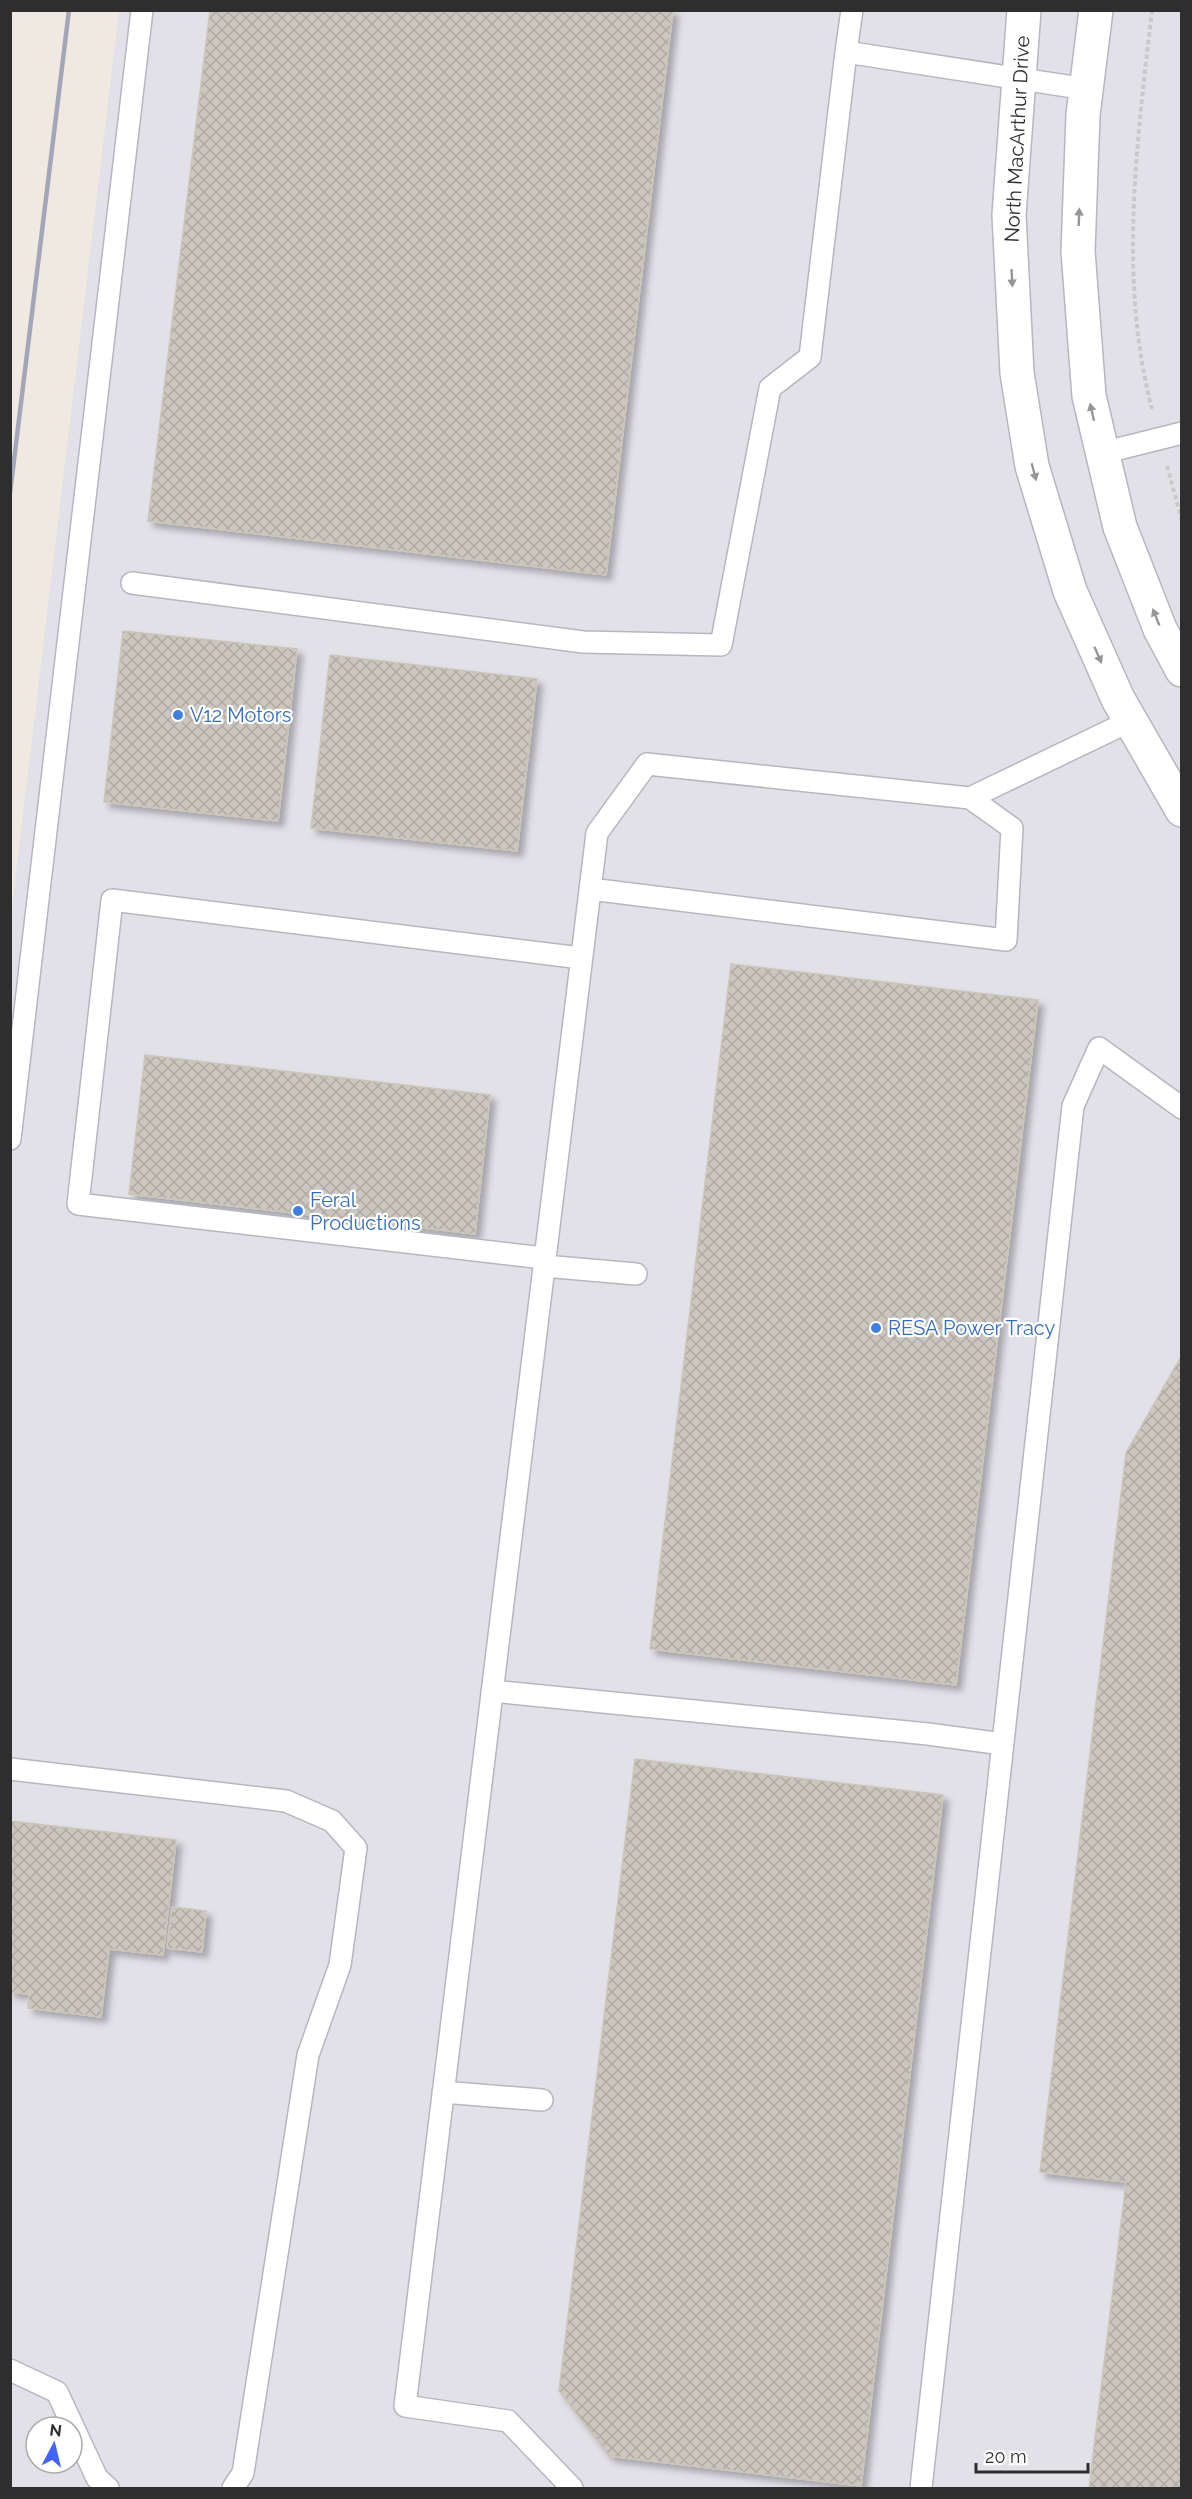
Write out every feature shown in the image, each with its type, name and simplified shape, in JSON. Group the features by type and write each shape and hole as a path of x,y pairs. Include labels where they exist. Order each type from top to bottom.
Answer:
{"main road":[{"name":"North MacArthur Drive","path":"1024,10 1009,215 1017,373 1032,466 1070,591 1118,699 1182,810"},
{"path":"1096,10 1083,115 1078,251 1089,396 1120,527 1160,629 1182,670"}],"lane":[{"path":"10,1139 142,10"},
{"path":"132,583 583,642 721,645 770,388 810,357 852,10"},
{"path":"846,52 1086,89"},
{"path":"1102,453 1182,434"},
{"path":"970,798 1130,721"},
{"path":"572,2488 508,2421 405,2406 580,958 597,833 647,764 970,798 1012,828 1006,940 590,889"},
{"path":"580,958 112,900 78,1204 636,1274"},
{"path":"921,2488 1073,1106 1099,1048 1182,1108"},
{"path":"492,1691 928,1734 1003,1744"},
{"path":"10,1769 286,1801 332,1821 356,1848 340,1965 308,2055 243,2473 233,2488"},
{"path":"443,2092 542,2100"},
{"path":"10,2370 57,2392 97,2478 108,2488"}],"path":[{"path":"1152,10 1140,117 1131,244 1142,371 1182,521"}],"shaded area":[{"path":"119,11 1181,11 1181,2488 11,2488 10,923"}],"building":[{"path":"210,10 673,10 606,575 148,521"},
{"path":"123,631 297,649 278,821 104,802"},
{"path":"330,655 537,679 517,851 311,828"},
{"path":"731,964 1038,1000 956,1685 650,1649"},
{"path":"145,1055 490,1095 475,1234 129,1194"},
{"path":"1182,1355 1182,2488 1089,2488 1126,2182 1040,2172 1126,1453"},
{"path":"635,1759 943,1795 861,2486 609,2456 559,2391"},
{"path":"10,1821 176,1840 163,1955 109,1949 101,2017 28,2008 29,1994 10,1992"},
{"path":"172,1907 206,1911 202,1952 167,1948"}],"railway":[{"path":"10,493 69,10"}],"place":[{"name":"V12 Motors","path":"178,715"},
{"name":"Feral Productions","path":"298,1211"},
{"name":"RESA Power Tracy","path":"876,1328"}]}
